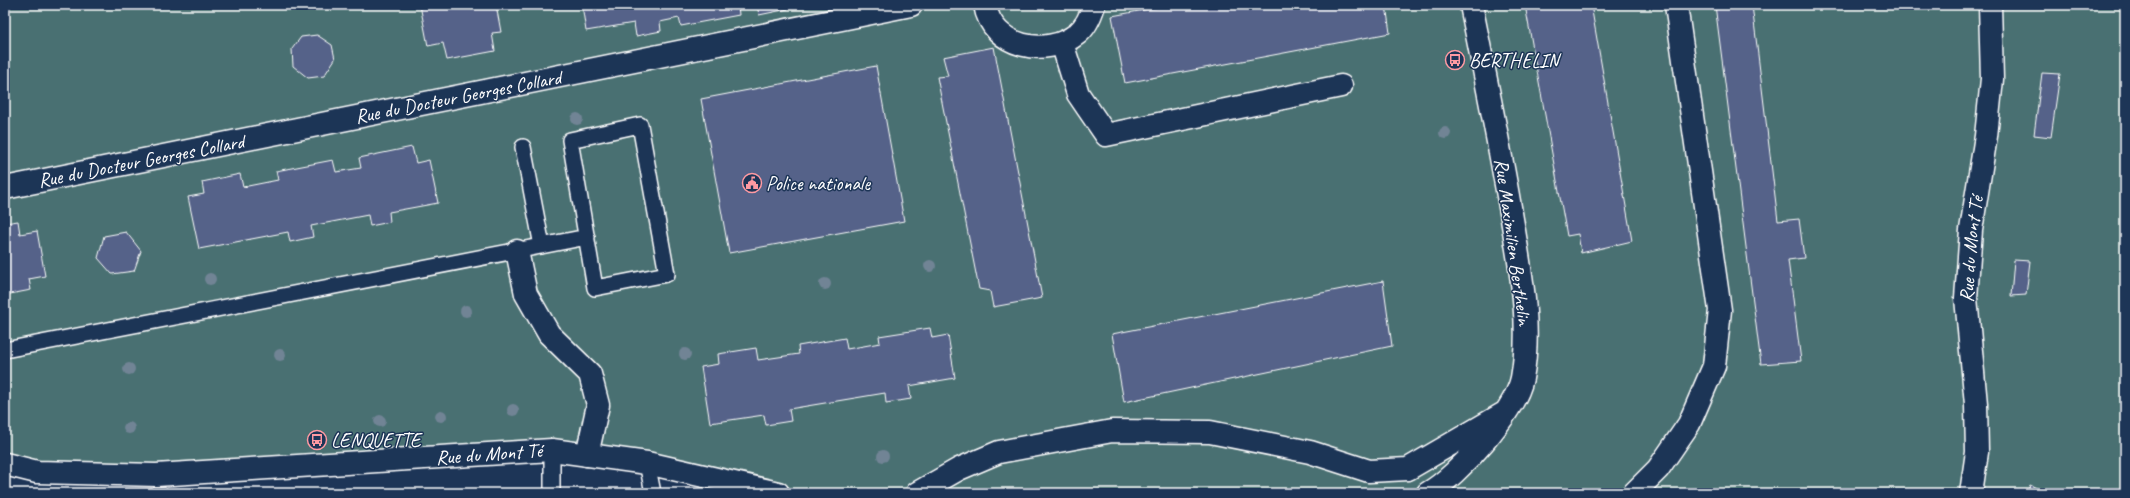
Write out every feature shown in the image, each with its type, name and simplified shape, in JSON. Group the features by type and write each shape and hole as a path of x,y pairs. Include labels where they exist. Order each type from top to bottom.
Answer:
{"street":[{"name":"Rue du Docteur Georges Collard","path":"5,188 911,5"},
{"path":"985,5 994,26 1008,39 1025,46 1043,48 1062,43 1078,34 1089,19 1094,5"},
{"name":"Rue Maximilien Berthelin","path":"1428,493 1476,453 1506,412 1522,380 1527,329 1520,264 1500,150 1471,5"},
{"path":"1634,493 1658,469 1689,424 1714,366 1720,310 1676,5"},
{"name":"Rue du Mont Té","path":"1971,493 1976,452 1976,411 1966,298 1971,230 1986,136 1992,78 1990,5"},
{"path":"1062,43 1078,94 1106,135 1341,86"},
{"path":"517,251 526,294 549,334 590,374 598,405 587,455"},
{"path":"917,493 959,469 999,452 1112,431 1210,432 1310,452 1369,471 1408,469 1506,412"},
{"name":"Rue du Mont Té","path":"5,464 37,472 156,475 552,450 647,463 778,493"}],"lane":[{"path":"640,125 667,274 596,288 587,237 570,140 640,125"},
{"path":"523,147 542,246"},
{"path":"5,350 587,237"},
{"path":"552,450 552,493"},
{"path":"647,463 653,493"}],"green space":[{"path":"5,5 2125,5 2125,493 778,493 552,450 282,468 5,464"}],"building":[{"path":"420,5 496,5 501,32 492,33 495,51 447,60 443,43 428,46"},
{"path":"582,5 738,5 739,15 681,26 679,18 660,22 661,31 636,36 634,23 586,31"},
{"path":"757,5 787,5 788,9 759,15"},
{"path":"1171,5 1386,5 1390,33 1125,83 1112,16"},
{"path":"1525,5 1591,5 1632,241 1581,253 1578,234 1567,236"},
{"path":"1715,5 1752,5 1778,221 1799,219 1804,258 1788,260 1801,361 1761,364"},
{"path":"317,35 332,45 335,59 324,76 308,78 293,66 292,49 301,37"},
{"path":"994,47 1042,298 993,307 990,291 979,289 937,77 948,76 943,57"},
{"path":"876,66 904,221 729,253 701,99"},
{"path":"2042,73 2060,74 2051,137 2034,135"},
{"path":"412,147 416,163 429,160 438,203 389,212 390,222 370,226 368,215 311,226 313,237 290,242 288,232 199,249 188,197 204,194 202,182 240,174 243,187 278,180 276,171 333,160 336,172 361,168 359,158"},
{"path":"18,221 20,234 37,231 45,276 29,279 31,290 5,295 5,223"},
{"path":"126,232 141,251 134,271 112,274 98,258 104,236"},
{"path":"2014,260 2030,261 2026,295 2011,296"},
{"path":"1383,281 1392,346 1124,402 1112,334"},
{"path":"930,328 932,338 948,335 955,378 909,386 911,399 886,403 885,393 789,409 791,421 766,425 764,415 710,423 701,367 719,364 718,354 756,348 758,360 799,354 798,346 845,338 847,349 880,343 879,336"},
{"path":"2030,485 2048,493 2027,493"}],"place":[{"name":"BERTHELIN","path":"1455,60"},
{"name":"Police nationale","path":"752,183"},
{"name":"LENQUETTE","path":"317,440"}]}
